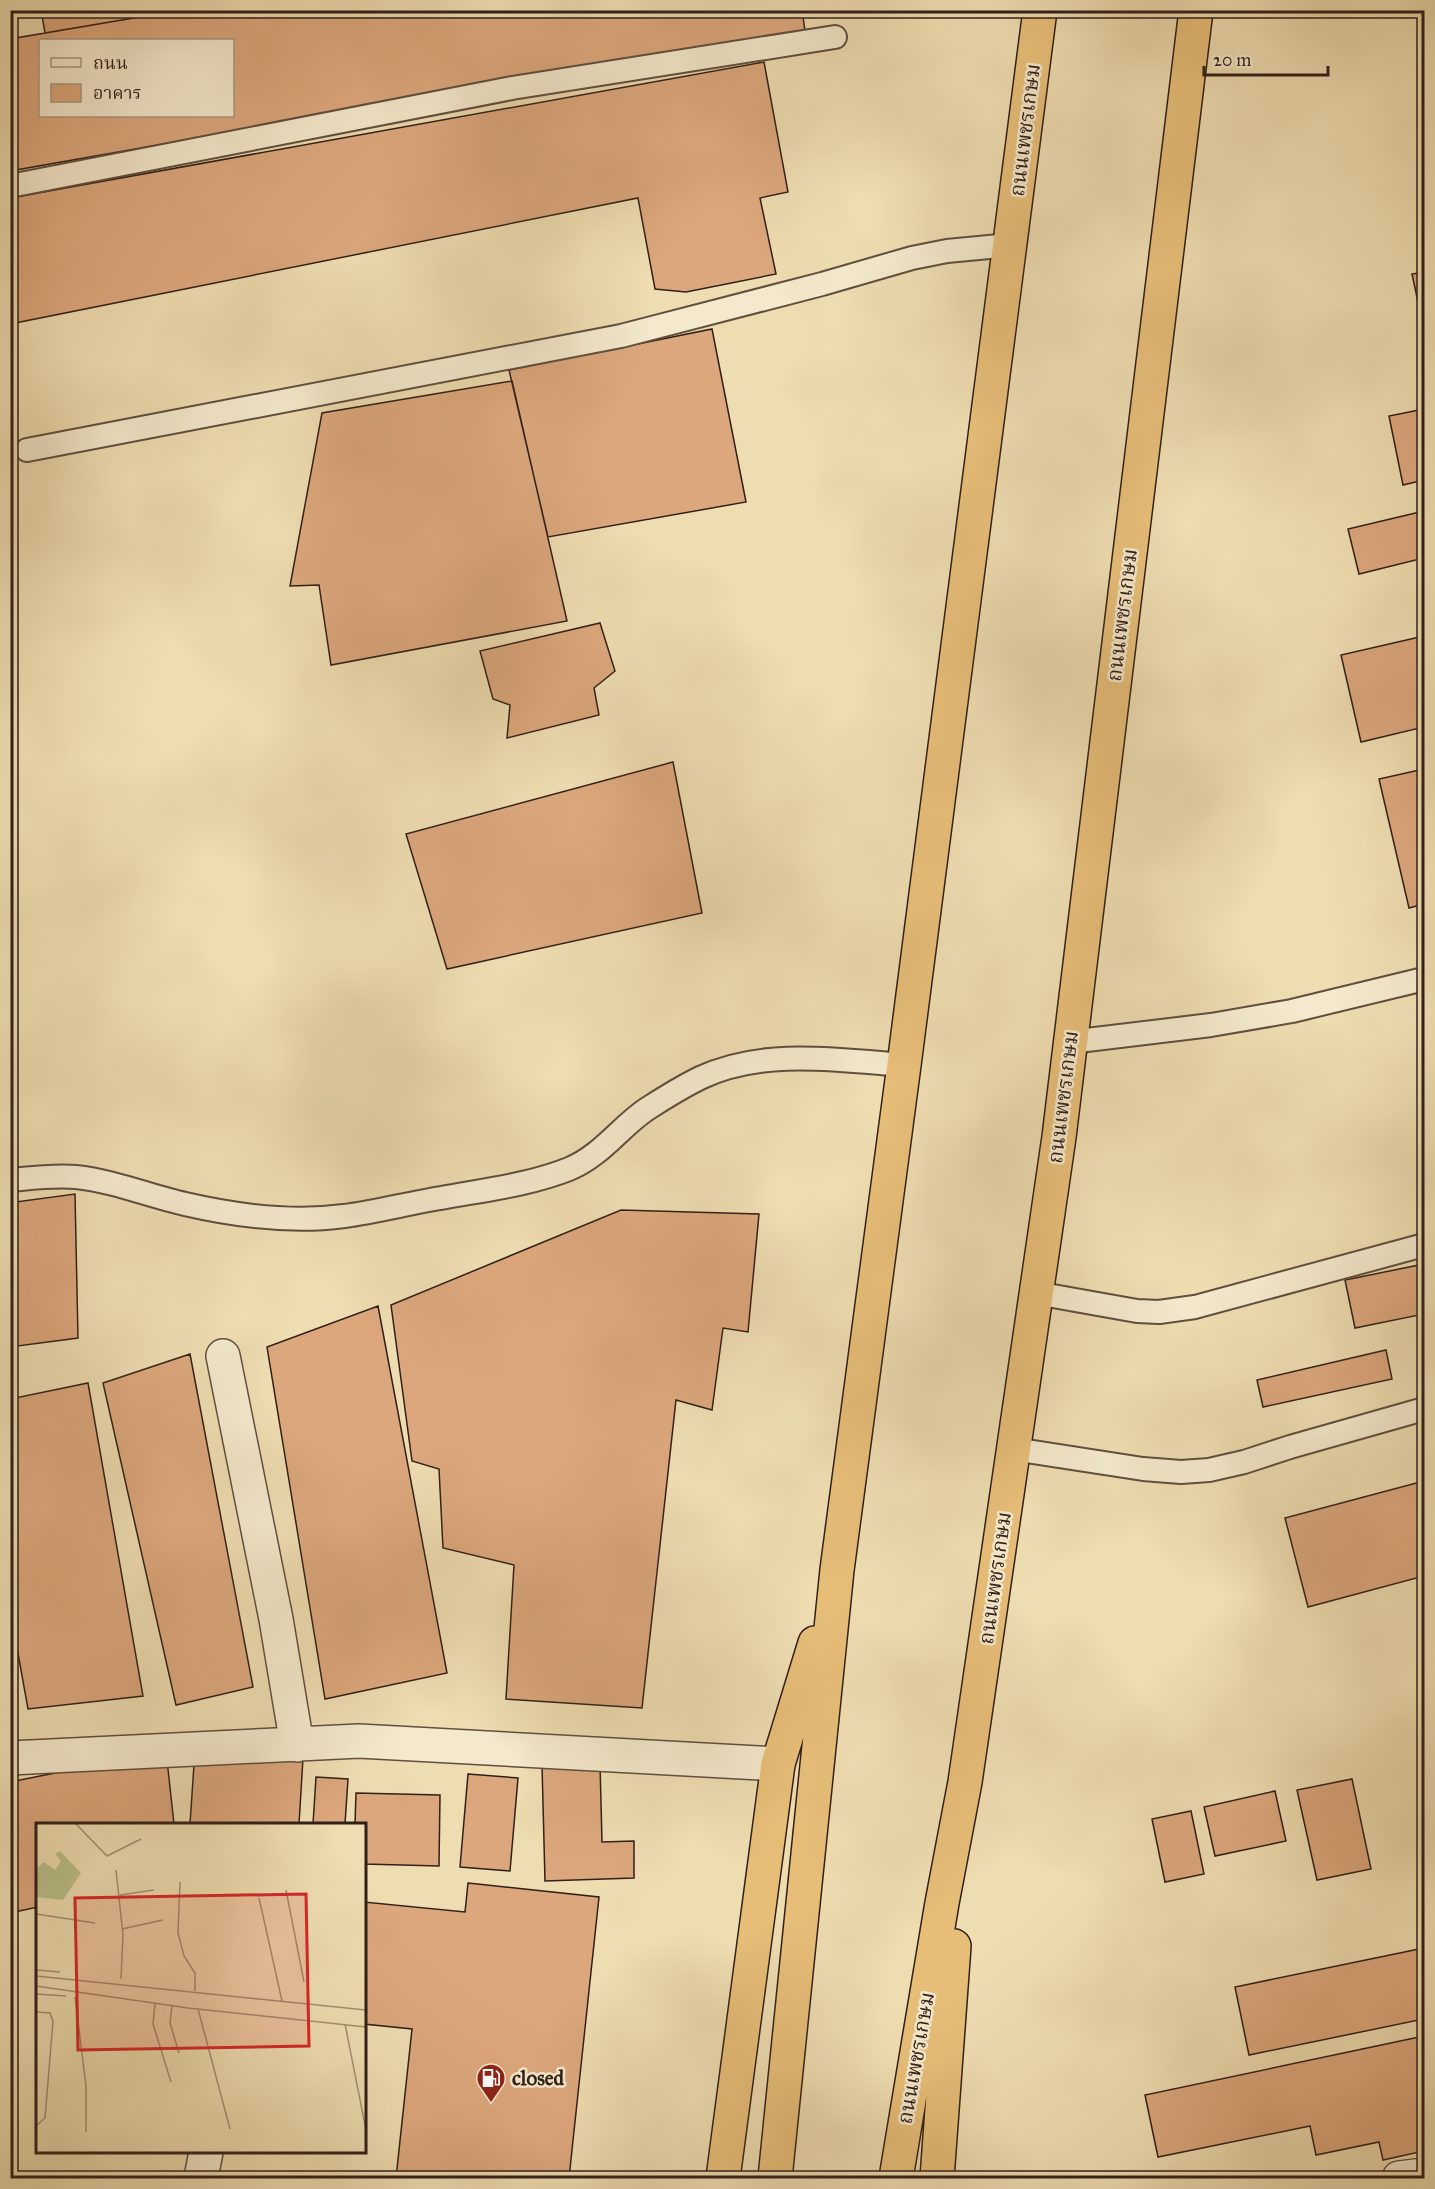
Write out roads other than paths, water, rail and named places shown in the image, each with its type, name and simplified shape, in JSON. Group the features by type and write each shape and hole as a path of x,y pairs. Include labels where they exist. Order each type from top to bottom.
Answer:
{"highway":[{"name":"ถนนเพชรเกษม","path":"775,2178 837,1570 1040,10"},
{"name":"ถนนเพชรเกษม","path":"896,2178 942,1904 966,1782 1036,1293 1070,1042 1196,10"},
{"path":"723,2178 778,1764 837,1570"},
{"path":"937,2178 966,1782"}],"street":[{"path":"223,1356 276,1619 297,1744"},
{"path":"10,1758 358,1742 778,1764"},
{"path":"201,2178 206,2153"},
{"path":"1399,2178 1425,2175"}],"lane":[{"path":"10,186 512,88 835,37"},
{"path":"27,450 621,336 822,284 912,258 947,251 1010,245"},
{"path":"1070,1042 1222,1023 1292,1011 1425,979"},
{"path":"10,1180 76,1177 108,1183 182,1204 241,1215 313,1218 344,1216 509,1185 571,1168 597,1154 642,1113 666,1097 701,1077 727,1068 765,1061 814,1059 904,1065"},
{"path":"1036,1293 1129,1310 1160,1312 1195,1307 1425,1245"},
{"path":"1013,1449 1143,1469 1182,1472 1209,1470 1244,1462 1425,1409"}],"place":[{"name":"closed","path":"491,2104"}]}
